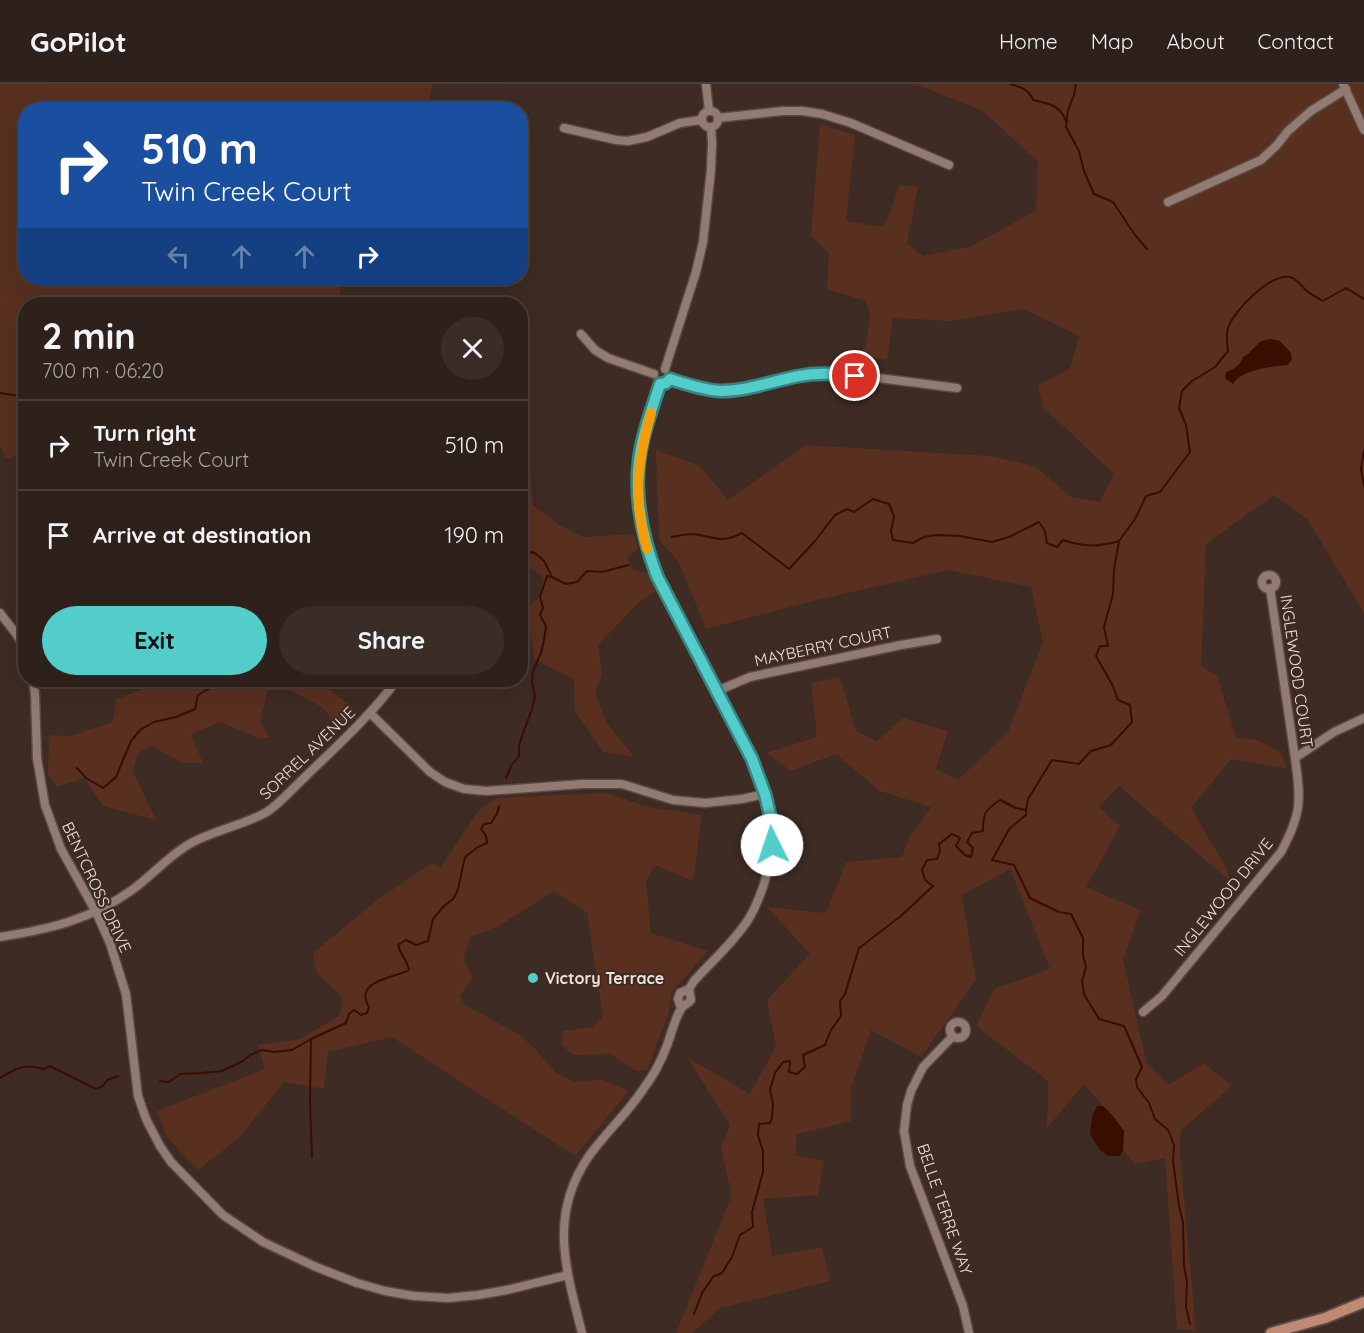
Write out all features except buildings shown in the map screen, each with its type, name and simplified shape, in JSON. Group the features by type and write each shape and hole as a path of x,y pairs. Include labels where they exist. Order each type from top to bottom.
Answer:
{"main road":[{"path":"1271,1333 1325,1318 1364,1302"}],"street":[{"path":"706,84 709,111"},
{"path":"1168,202 1261,160 1288,131 1311,111 1345,87 1364,130"},
{"path":"718,118 783,111 822,114 851,123 949,165"},
{"path":"701,120 704,112 716,113 718,118 715,125 711,127"},
{"path":"701,120 703,124 711,127"},
{"path":"564,128 628,141 647,137 680,123 701,120"},
{"path":"665,369 696,272 703,242 711,170 711,127"},
{"path":"581,334 595,350 608,358 654,374"},
{"path":"654,374 659,369 665,369 670,374 670,379"},
{"path":"670,379 699,388 720,391 748,389 798,376 824,373 957,388"},
{"path":"654,374 655,380 660,384 670,379"},
{"path":"582,1333 564,1248 565,1211 571,1190 591,1154 629,1110 646,1086 666,1050 681,1008 679,995 689,989 748,920 758,902 768,874 772,845 771,819 765,794 752,759 657,576 643,536 638,497 639,462 644,436 660,384"},
{"name":"INGLEWOOD COURT","path":"1270,588 1295,758"},
{"path":"0,613 18,637"},
{"name":"MAYBERRY COURT","path":"717,691 750,677 937,639"},
{"name":"BENTCROSS DRIVE","path":"34,687 37,758 45,806 61,849 96,912 110,943 126,994 138,1096 146,1119 171,1162 223,1215 262,1242 297,1259 385,1292 448,1298 507,1290 568,1275"},
{"name":"SORREL AVENUE","path":"0,937 68,923 96,912 131,891 194,842 267,812 370,714 392,687"},
{"path":"370,714 430,772 445,782 464,789 486,791 583,784 622,784 673,800 705,803 765,794"},
{"path":"1295,758 1334,732 1364,718"},
{"name":"INGLEWOOD DRIVE","path":"1143,1012 1162,996 1281,852 1291,832 1299,802 1295,758"},
{"name":"BELLE TERRE WAY","path":"953,1036 923,1067 911,1091 904,1131 910,1166 963,1306 969,1333"}],"shaded area":[{"path":"0,84 433,84 429,102 18,102 18,285 342,285 340,297 18,297 18,454 6,459 0,446"},
{"path":"910,84 1364,84 1364,613 1308,520 1274,495 1206,544 1201,666 1217,676 1236,737 1257,740 1282,753 1286,768 1231,759 1191,808 1228,871 1230,881 1119,786 1099,807 1120,826 1086,887 1141,910 1123,960 1147,1064 1168,1085 1204,1063 1232,1086 1180,1131 1180,1155 1196,1331 1177,1329 1165,1158 1135,1164 1123,1150 1124,1131 1084,1084 1047,1128 1048,1081 976,1026 994,989 1050,969 1010,869 962,895 976,980 921,1057 871,1030 851,1089 851,1121 797,1134 795,1155 824,1161 818,1195 763,1199 772,1256 822,1247 830,1281 720,1308 692,1333 676,1333 732,1195 721,1149 730,1125 687,1057 750,1094 776,1046 767,1000 810,954 767,907 826,913 846,862 902,857 910,836 931,807 880,791 836,754 791,771 766,753 817,737 811,683 840,677 856,731 877,741 903,718 948,731 936,769 958,780 1008,732 1043,642 1031,587 949,570 821,599 706,629 679,562 659,540 656,450 700,466 728,500 806,445 989,456 1035,466 1071,497 1100,502 1114,474 1043,407 1038,385 1070,369 1079,336 1024,309 951,321 893,318 887,360 864,355 870,316 866,301 827,289 829,253 811,236 820,124 855,135 846,221 884,227 900,185 918,187 907,244 923,256 969,247 1036,211 1038,162 983,111"},
{"path":"1271,339 1280,341 1291,353 1292,359 1288,365 1250,372 1233,384 1225,378 1226,372 1237,366 1243,357 1259,343"},
{"path":"528,468 530,468 533,505 559,525 583,537 634,534 638,549 627,558 633,570 648,573 656,591 637,604 598,645 602,675 595,692 606,722 634,757 603,752 575,711 574,679 535,660 528,626 528,607 540,597 544,578 528,567"},
{"path":"143,687 327,687 355,710 337,726 323,708 290,690 268,690 260,721 269,737 260,739 220,722 191,734 203,763 183,763 152,746 138,753 133,772 156,820 103,806 84,778 57,787 48,775 49,735 70,736 113,722 116,699"},
{"path":"605,793 649,807 702,815 693,881 655,865 646,881 651,933 708,951 671,993 669,1012 647,1070 636,1071 610,1054 574,1055 561,1045 563,1031 592,1027 603,1016 587,913 554,891 497,927 470,937 463,960 473,977 460,996 465,1005 520,1035 556,1073 576,1082 601,1079 629,1091 575,1156 392,1037 328,1052 324,1089 284,1082 239,1138 198,1170 167,1137 157,1111 265,1069 258,1045 300,1039 339,1016 343,998 317,973 313,953 377,900 432,863 440,868 478,811 497,798"},
{"path":"1097,1106 1103,1106 1124,1131 1123,1150 1120,1156 1108,1156 1100,1150 1090,1134 1092,1116"}],"waterway":[{"path":"1010,84 1027,91 1033,100 1049,104 1057,109 1066,121"},
{"path":"1076,84 1068,110 1066,127 1079,151 1084,171 1094,194 1113,202 1147,249"},
{"path":"694,1314 702,1293 713,1277 722,1273 732,1257 740,1235 753,1227 752,1212 763,1172 763,1151 758,1135 759,1124 770,1123 772,1117 773,1104 770,1090 775,1073 783,1062 790,1061 789,1072 797,1074 805,1067 803,1055 825,1045 831,1030 841,1016 840,1001 845,994 859,948 901,916 933,886 925,880 922,870 927,860 937,859 940,851 939,844 952,834 960,838 956,846 965,855 971,857 973,848 967,842 972,833 983,831 984,816 991,807 1000,800 1026,810 1028,799 1052,760 1079,764 1091,751 1111,745 1132,722 1130,705 1118,700 1096,656 1100,646 1108,646 1104,627 1113,594 1114,569 1119,541 1135,519 1146,496 1160,492 1190,452 1186,425 1179,408 1182,391 1192,381 1215,367 1228,351 1228,328 1237,312 1263,287 1273,281 1282,277 1293,278 1323,301 1346,288 1364,299"},
{"path":"0,393 18,396"},
{"path":"1364,450 1361,469 1364,486"},
{"path":"672,537 692,534 722,539 742,533 789,569 835,515 847,509 854,512 873,499 889,504 894,516 891,531 893,540 913,543 924,537 936,535 960,536 992,542 1009,537 1039,522 1045,531 1047,543 1057,547 1063,540 1091,545 1119,541"},
{"path":"528,552 535,553 544,561 552,577 566,584 577,582 587,571 602,572 629,565"},
{"path":"506,778 511,766 519,756 519,746 535,696 532,683 533,671 541,653 546,626 540,615 543,608 540,597 547,576 552,577"},
{"path":"77,768 86,778 103,788 116,777 131,741 140,730 154,722 176,717 195,709 198,695 212,687"},
{"path":"160,1081 169,1082 180,1074 222,1071 262,1050 274,1052 292,1050 346,1023 349,1014 354,1010 361,1015 367,1013 369,1007 366,998 367,991 371,986 378,981 409,970 398,945 406,940 416,945 428,941 433,919 454,898 458,889 465,857 487,843 486,836 481,829 484,824 491,823 499,806"},
{"path":"1026,810 1026,815 1010,828 992,860 1014,865 1030,898 1059,912 1071,914 1083,938 1086,967 1082,981 1084,994 1099,1019 1124,1026 1142,1067 1136,1079 1137,1087 1149,1103 1155,1119 1168,1130 1174,1145 1173,1161 1183,1222 1184,1266 1187,1282 1186,1307 1190,1324"},
{"path":"311,1040 312,1157"},
{"path":"0,1078 21,1068 31,1066 44,1069 50,1066 96,1089 103,1086 107,1080 118,1076"}],"slow traffic":[{"path":"647,549 643,536 638,480 644,436 651,413"}],"place":[{"name":"Victory Terrace","path":"533,978"}],"route":[{"path":"772,845 771,819 765,794 752,759 657,576 648,554 643,536 638,497 639,462 644,436 660,384 670,379 699,388 720,391 748,389 798,376 824,373 855,376"}]}
